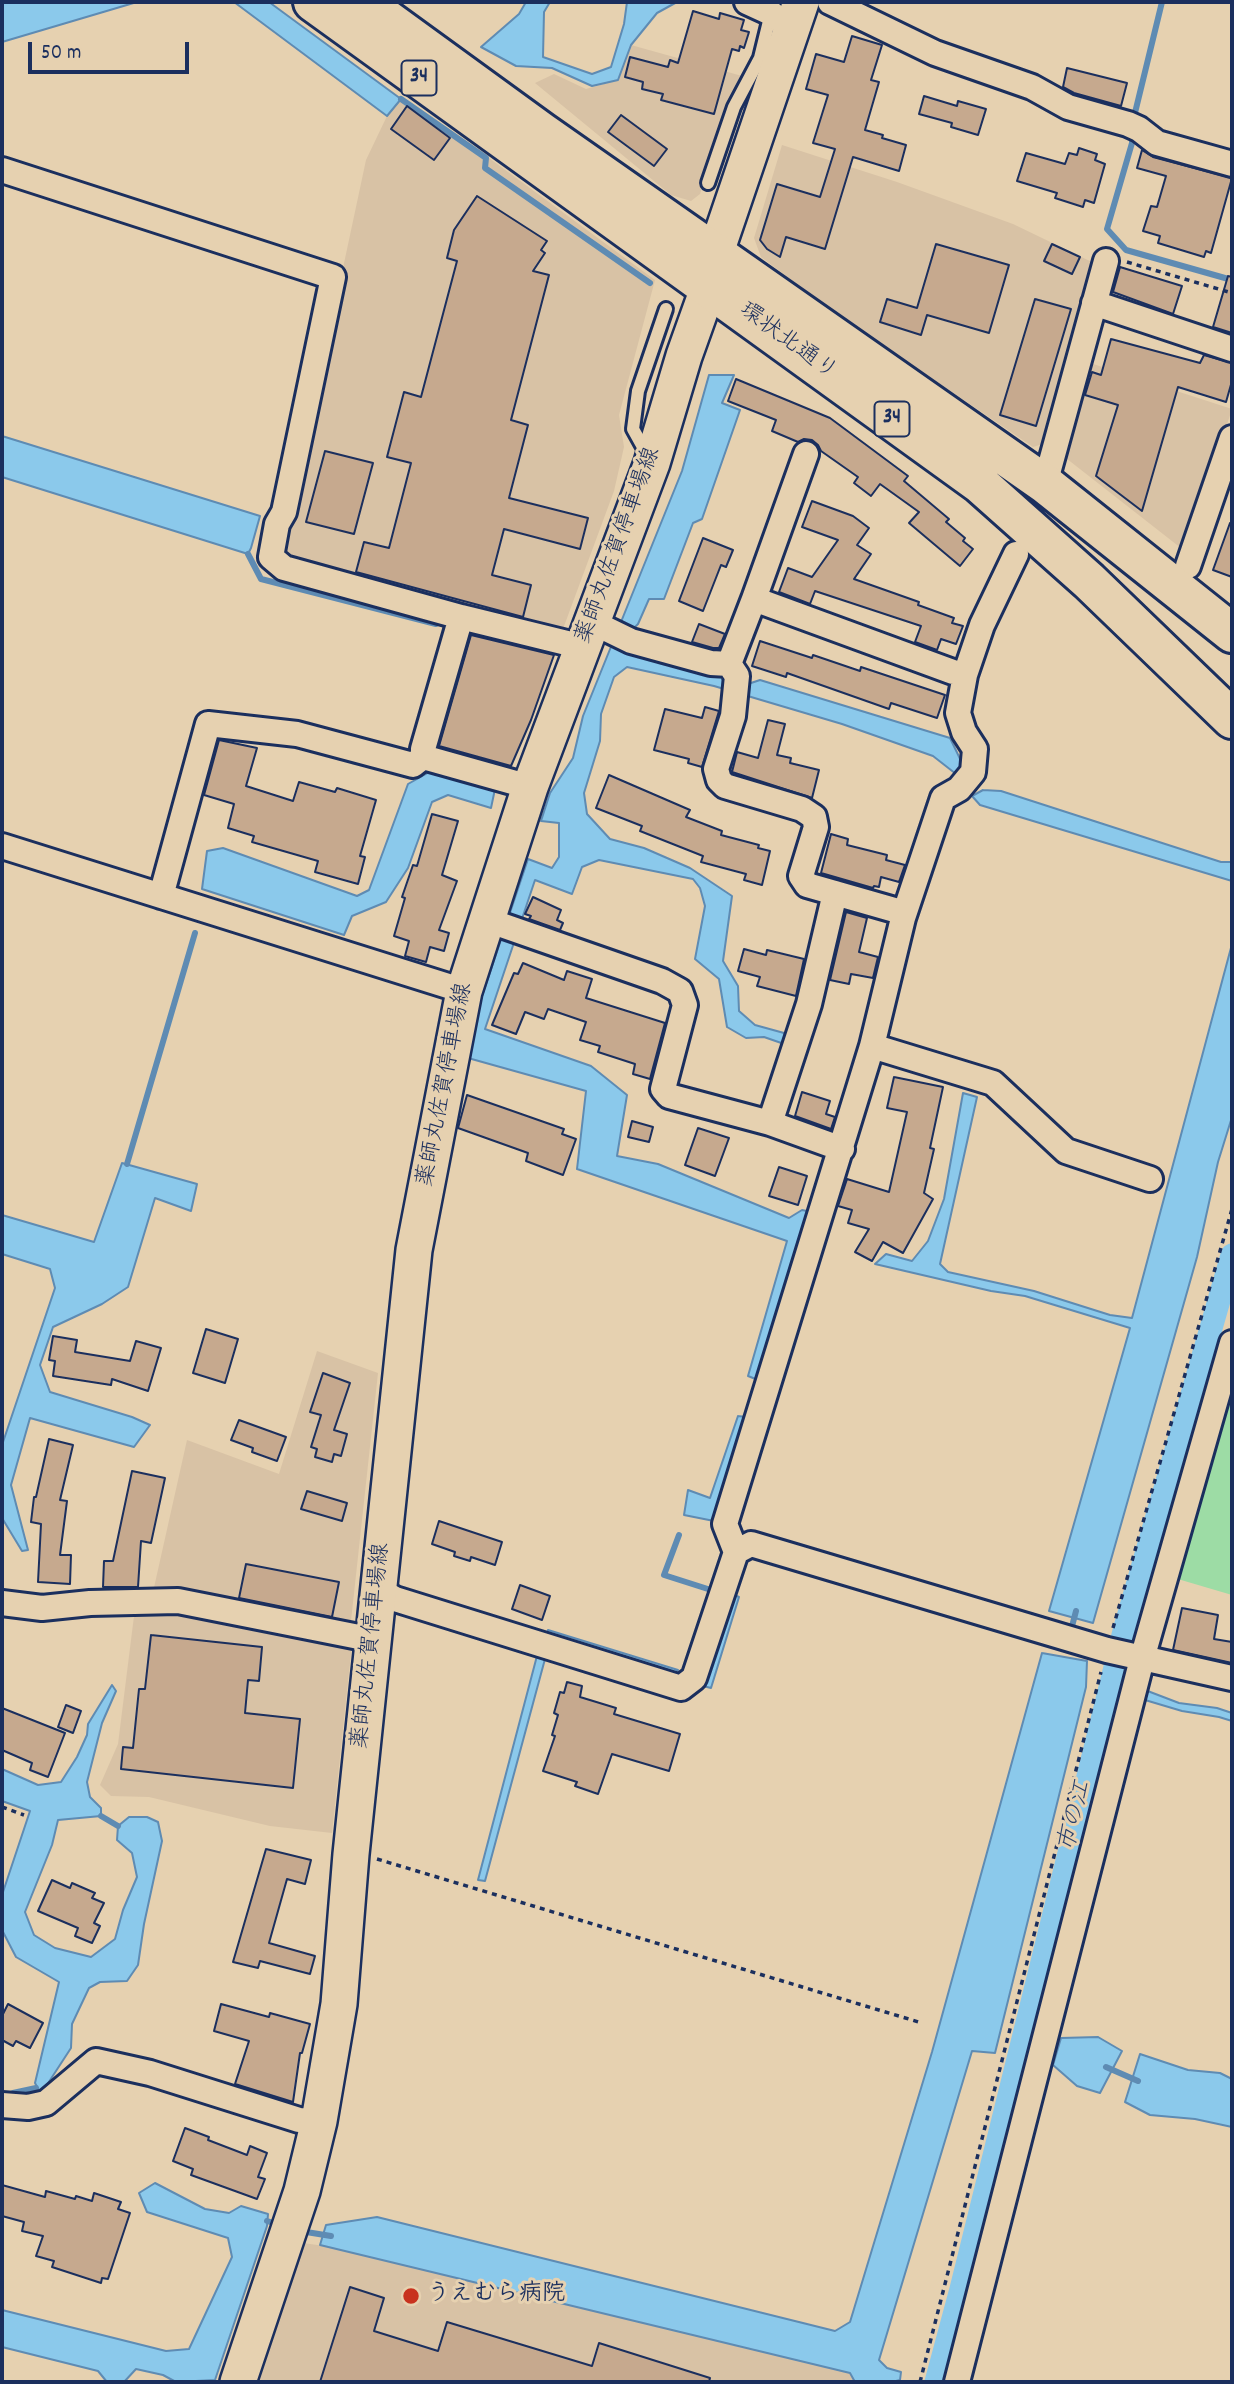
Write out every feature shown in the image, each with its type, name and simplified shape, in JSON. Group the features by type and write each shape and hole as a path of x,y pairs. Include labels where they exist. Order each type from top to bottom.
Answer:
{"highway":[{"name":"環状北通り","path":"313,2 533,143 712,269 1045,484 1232,633"},
{"name":"環状北通り","path":"363,2 533,143"},
{"name":"環状北通り","path":"712,269 980,484 1089,581 1232,719"}],"main road":[{"name":"薬師丸佐賀停車場線","path":"238,2382 290,2226 319,2121 339,2004 351,1854 414,1250 464,991 492,922 530,787 604,635 652,463 788,15"}],"street":[{"path":"747,2 788,15"},
{"path":"830,2 935,53 1032,87 1068,107 1133,127 1157,143 1232,164"},
{"path":"2,170 332,276 284,512 277,523 271,557 284,568 461,617 604,635 711,663 733,680"},
{"path":"1045,484 1094,303 1113,260"},
{"path":"1094,303 1232,349"},
{"path":"1188,566 1226,479 1232,438"},
{"path":"806,454 754,599 733,680 733,716 716,769 719,780 725,786 810,813 816,827 800,876 807,885 898,911 903,918"},
{"path":"379,1590 395,1599 681,1688 694,1678 736,1552 725,1524 842,1149 872,1046 903,918 943,798 959,789 972,772 975,749 964,732 958,713 965,675 982,625 1016,554"},
{"path":"754,599 953,672"},
{"path":"423,757 461,617"},
{"path":"161,896 208,724 298,734 413,765 423,757"},
{"path":"423,757 530,787"},
{"path":"2,846 464,991"},
{"path":"770,1124 809,1004 835,893"},
{"path":"492,922 662,981 680,991 685,1004 663,1090 668,1096 770,1124 842,1149"},
{"path":"872,1046 993,1083 1066,1151 1150,1179"},
{"path":"957,2382 1142,1660 1232,1343"},
{"path":"736,1552 751,1544 1142,1660 1232,1678"},
{"path":"2,1603 42,1608 90,1603 178,1601 374,1640"},
{"path":"2,2105 28,2107 46,2104 96,2061 150,2073 299,2120 319,2121"}],"lane":[{"path":"708,183 734,107 760,58 788,15"},
{"path":"652,463 633,429 638,391 666,309"}],"path":[{"path":"1113,260 1232,293"},
{"path":"920,2382 1107,1650 1232,1209"},
{"path":"2,1807 24,1815"},
{"path":"351,1854 375,1858 922,2023"}],"shaded area":[{"path":"631,45 742,76 726,106 700,194 691,201 671,195 535,83 554,74 586,89 618,80"},
{"path":"401,99 489,158 655,280 619,415 624,447 614,491 560,637 280,558 312,440 343,268 366,160 387,116"},
{"path":"782,145 897,182 1013,224 1096,264 1043,444 1033,447 837,314 761,257 754,238"},
{"path":"1087,362 1232,409 1186,552 1062,455"},
{"path":"317,1351 378,1373 350,1630 153,1592 187,1440 279,1474"},
{"path":"135,1608 178,1608 352,1644 332,1833 270,1826 149,1797 111,1796 100,1785 118,1744"},
{"name":"うえむら病院","path":"303,2243 339,2248 850,2373 855,2382 255,2382 270,2345"}],"green space":[{"path":"1232,1364 1232,1595 1171,1577"}],"water":[{"path":"2,2 137,2 2,42"},
{"path":"234,2 269,2 401,99 387,116"},
{"path":"526,2 550,2 544,12 543,57 592,74 611,67 624,24 627,2 677,2 657,13 631,45 618,80 592,86 552,68 516,66 481,47 519,14"},
{"path":"709,375 734,375 722,403 740,410 702,519 693,523 664,599 649,599 638,624 632,630 626,650 663,664 691,667 748,684 760,680 950,738 963,765 956,774 933,756 842,724 714,686 627,667 614,677 601,714 600,741 584,793 587,814 610,839 644,848 690,868 732,896 723,961 738,986 739,1011 755,1025 784,1033 787,1045 764,1037 746,1038 727,1027 719,979 695,959 705,906 700,888 693,879 599,860 582,867 572,894 535,880 485,1029 591,1066 627,1095 617,1156 658,1164 789,1218 802,1210 812,1212 758,1380 748,1376 787,1241 577,1169 586,1091 468,1058 473,1023 528,859 552,868 559,857 559,823 541,821 550,793 573,758 583,716 682,471"},
{"path":"2,436 260,516 251,548 248,554 2,477"},
{"path":"433,770 495,789 491,808 448,795 432,802 408,868 386,902 352,916 344,935 202,889 207,851 223,848 357,896 369,890 408,784"},
{"path":"983,790 1001,791 1221,862 1232,862 1232,881 980,805 972,796"},
{"path":"1232,944 1232,1117 1218,1162 1197,1257 1093,1623 1049,1611 1130,1328 1025,1296 991,1291 875,1264 886,1254 912,1261 928,1241 944,1199 963,1093 977,1097 940,1264 948,1272 1034,1291 1110,1315 1132,1318"},
{"path":"122,1163 197,1184 191,1211 155,1198 128,1287 102,1304 53,1327 40,1365 50,1392 150,1425 134,1447 30,1418 11,1485 28,1550 22,1551 2,1518 2,1445 55,1288 50,1269 2,1254 2,1215 94,1242"},
{"path":"738,1416 746,1417 714,1521 684,1515 688,1490 710,1498"},
{"path":"732,1594 739,1597 711,1688 703,1686"},
{"path":"548,1630 678,1670 670,1677 546,1638"},
{"path":"538,1652 545,1659 485,1881 478,1880"},
{"path":"1042,1653 1087,1661 1086,1687 995,2053 972,2051 879,2360 887,2368 901,2372 900,2380 855,2382 850,2373 320,2245 326,2225 377,2217 835,2331 850,2322 932,2052"},
{"path":"112,1685 116,1691 102,1723 87,1782 90,1797 101,1808 101,1816 58,1820 52,1845 25,1912 34,1935 55,1948 91,1957 115,1939 123,1910 137,1877 132,1853 117,1840 118,1826 129,1817 147,1817 158,1822 162,1841 138,1965 127,1981 100,1982 89,1988 72,2024 71,2048 41,2094 35,2083 59,1982 16,1957 2,1930 2,1895 30,1811 2,1801 2,1769 38,1785 61,1782 77,1757 87,1735 88,1724"},
{"path":"1145,1690 1179,1703 1217,1708 1232,1713 1232,1721 1145,1700"},
{"path":"1098,2037 1122,2051 1100,2093 1077,2086 1053,2065 1061,2038"},
{"path":"1140,2054 1188,2070 1220,2073 1232,2079 1232,2127 1195,2119 1150,2115 1125,2102"},
{"path":"155,2183 205,2209 229,2213 241,2206 268,2214 267,2226 215,2380 176,2382 163,2375 136,2369 124,2382 107,2382 98,2371 2,2347 2,2310 166,2351 189,2349 232,2257 228,2238 147,2212 139,2193"}],"building":[{"path":"693,11 719,19 720,13 744,20 741,30 749,32 744,48 740,46 739,51 732,49 714,114 661,100 663,94 642,89 643,82 625,77 630,57 668,67 670,60 678,63"},
{"path":"852,36 882,45 871,80 879,82 865,130 906,145 899,171 853,157 825,249 786,237 780,257 767,249 760,240 777,184 820,197 835,149 813,143 828,95 806,89 816,54 844,62"},
{"path":"1067,68 1127,83 1121,106 1074,93 1063,87"},
{"path":"924,96 957,106 958,101 986,109 978,135 951,127 952,123 919,114"},
{"path":"407,106 450,138 434,160 391,129"},
{"path":"621,115 667,149 654,166 608,132"},
{"path":"1079,148 1097,154 1095,160 1105,164 1094,203 1085,200 1083,207 1055,198 1057,193 1017,181 1026,153 1065,164 1069,153 1077,155"},
{"path":"1142,150 1153,157 1232,178 1211,253 1206,251 1204,257 1158,243 1160,236 1143,231 1151,206 1157,207 1166,176 1137,168"},
{"path":"477,196 547,241 541,250 545,253 533,271 549,275 511,420 528,425 509,498 588,518 580,549 504,529 492,575 531,585 523,617 356,572 364,542 389,548 411,463 387,457 404,392 421,397 457,261 447,258 454,230"},
{"path":"936,244 1009,265 989,333 927,315 921,335 880,322 887,299 917,308"},
{"path":"1052,244 1080,257 1072,274 1044,261"},
{"path":"1120,267 1182,286 1173,314 1113,292"},
{"path":"1228,276 1232,277 1232,333 1213,327"},
{"path":"1035,299 1071,309 1036,426 1000,415"},
{"path":"1111,339 1200,363 1204,355 1232,363 1232,381 1226,402 1178,387 1142,511 1096,476 1118,405 1085,395 1092,372 1101,375"},
{"path":"736,379 830,418 908,476 904,481 949,519 946,522 965,538 963,541 973,549 960,566 909,523 919,512 880,484 871,496 854,483 858,477 821,451 812,440 804,439 798,442 772,431 776,420 728,401"},
{"path":"325,451 373,463 354,534 306,522"},
{"path":"812,501 853,516 869,528 857,545 871,554 854,579 919,602 918,605 954,618 952,623 963,626 956,644 941,639 937,650 915,642 921,626 815,591 810,604 779,592 788,568 812,577 838,540 802,527"},
{"path":"1232,523 1232,577 1213,570"},
{"path":"703,538 733,550 726,567 721,565 703,611 679,601"},
{"path":"699,624 725,634 719,648 692,642"},
{"path":"471,635 554,655 511,766 439,746"},
{"path":"760,641 860,671 861,667 945,695 937,718 891,703 889,709 787,673 786,677 752,666"},
{"path":"705,707 719,711 702,767 688,763 689,759 654,750 665,709 702,718"},
{"path":"768,720 785,724 777,755 791,758 790,763 819,770 812,798 732,772 737,752 758,758"},
{"path":"219,740 257,748 246,786 293,801 299,782 335,792 337,788 376,800 360,856 365,857 358,884 315,872 318,861 252,842 254,836 228,828 234,804 204,795"},
{"path":"609,775 690,810 686,817 722,831 721,835 759,845 758,848 770,851 762,885 744,880 746,874 701,862 703,856 640,831 642,826 596,808"},
{"path":"432,814 458,821 442,875 457,881 439,930 449,933 444,951 430,947 426,962 405,956 409,941 394,936 405,898 402,897 413,865 417,866"},
{"path":"831,834 848,839 847,845 887,855 886,860 905,865 899,882 881,877 879,887 873,888 821,873"},
{"path":"533,897 561,910 557,920 563,923 560,930 529,919 531,916 525,914"},
{"path":"846,912 867,918 859,952 878,957 873,978 851,974 849,984 830,980"},
{"path":"744,949 766,955 767,950 804,959 796,996 757,986 760,977 738,971"},
{"path":"523,963 564,980 567,971 592,979 586,998 665,1023 650,1079 633,1074 635,1064 598,1052 600,1046 580,1040 586,1022 548,1009 544,1019 525,1012 516,1034 492,1025 514,973 518,974"},
{"path":"894,1077 943,1087 924,1193 933,1199 903,1253 883,1242 872,1261 855,1252 869,1229 848,1223 852,1210 838,1206 847,1179 889,1192 907,1112 887,1108"},
{"path":"802,1092 830,1101 826,1114 835,1117 831,1129 795,1116"},
{"path":"467,1095 564,1129 562,1134 576,1139 563,1175 526,1161 528,1153 458,1128"},
{"path":"632,1121 653,1127 649,1142 628,1137"},
{"path":"698,1128 729,1138 715,1176 685,1165"},
{"path":"779,1167 807,1176 798,1205 769,1196"},
{"path":"206,1329 238,1339 225,1383 193,1373"},
{"path":"53,1336 77,1340 75,1352 130,1361 136,1341 161,1348 148,1391 112,1379 111,1385 53,1376 55,1361 49,1360"},
{"path":"323,1373 350,1383 334,1430 347,1434 341,1456 334,1454 332,1462 315,1457 317,1449 311,1447 321,1415 310,1412"},
{"path":"239,1420 286,1437 277,1461 252,1452 253,1448 231,1440"},
{"path":"49,1439 73,1445 60,1500 67,1501 60,1555 71,1555 70,1584 38,1582 41,1524 31,1522 34,1497"},
{"path":"132,1471 165,1478 151,1543 141,1541 138,1587 103,1587 104,1561 113,1561"},
{"path":"307,1491 347,1503 342,1521 301,1509"},
{"path":"439,1521 502,1542 495,1565 471,1557 470,1561 454,1556 455,1552 432,1544"},
{"path":"246,1564 339,1582 332,1617 239,1598"},
{"path":"520,1585 550,1596 542,1620 512,1609"},
{"path":"1182,1608 1218,1615 1214,1639 1232,1642 1232,1663 1173,1650"},
{"path":"151,1635 262,1647 259,1681 248,1680 245,1713 300,1719 293,1788 121,1769 123,1747 133,1748 139,1689 145,1689"},
{"path":"567,1682 582,1686 580,1697 616,1708 614,1714 680,1734 669,1771 612,1754 598,1794 575,1786 577,1782 543,1771 555,1736 552,1735 558,1715 554,1713 560,1692 564,1693"},
{"path":"66,1705 81,1711 73,1733 58,1727"},
{"path":"2,1708 65,1733 48,1777 30,1770 32,1763 2,1750"},
{"path":"266,1849 311,1860 305,1884 287,1879 269,1943 315,1956 310,1974 260,1961 258,1968 233,1962"},
{"path":"52,1880 70,1888 72,1883 95,1893 92,1898 104,1903 94,1923 100,1926 92,1943 75,1936 78,1928 38,1911"},
{"path":"8,2004 43,2023 30,2048 16,2041 13,2046 2,2040 2,2016"},
{"path":"221,2004 269,2017 270,2013 310,2024 300,2053 293,2102 235,2084 249,2041 214,2031"},
{"path":"185,2128 247,2155 250,2146 267,2153 258,2177 265,2179 257,2199 191,2175 193,2169 173,2161"},
{"path":"2,2185 45,2197 46,2191 92,2201 94,2193 121,2202 118,2209 130,2213 108,2279 102,2278 101,2283 52,2267 54,2261 36,2256 43,2236 22,2231 24,2222 2,2216"},
{"path":"350,2287 384,2298 374,2331 438,2351 447,2322 592,2366 599,2343 710,2378 709,2382 320,2382"}],"waterway":[{"path":"1133,121 1162,2"},
{"path":"401,99 486,158 485,168 650,283"},
{"path":"1133,131 1132,143 1107,229 1126,250 1232,280"},
{"path":"248,554 261,579 436,624"},
{"path":"127,1164 195,933"},
{"name":"市の江","path":"936,2382 1124,1631 1232,1255"},
{"path":"679,1535 664,1575 711,1590"},
{"path":"1070,1634 1076,1611"},
{"path":"101,1816 118,1826"},
{"path":"1106,2067 1138,2081"},
{"path":"13,2093 36,2088"},
{"path":"267,2221 280,2225"},
{"path":"300,2231 331,2236"}],"place":[{"name":"うえむら病院","path":"411,2296"}]}
